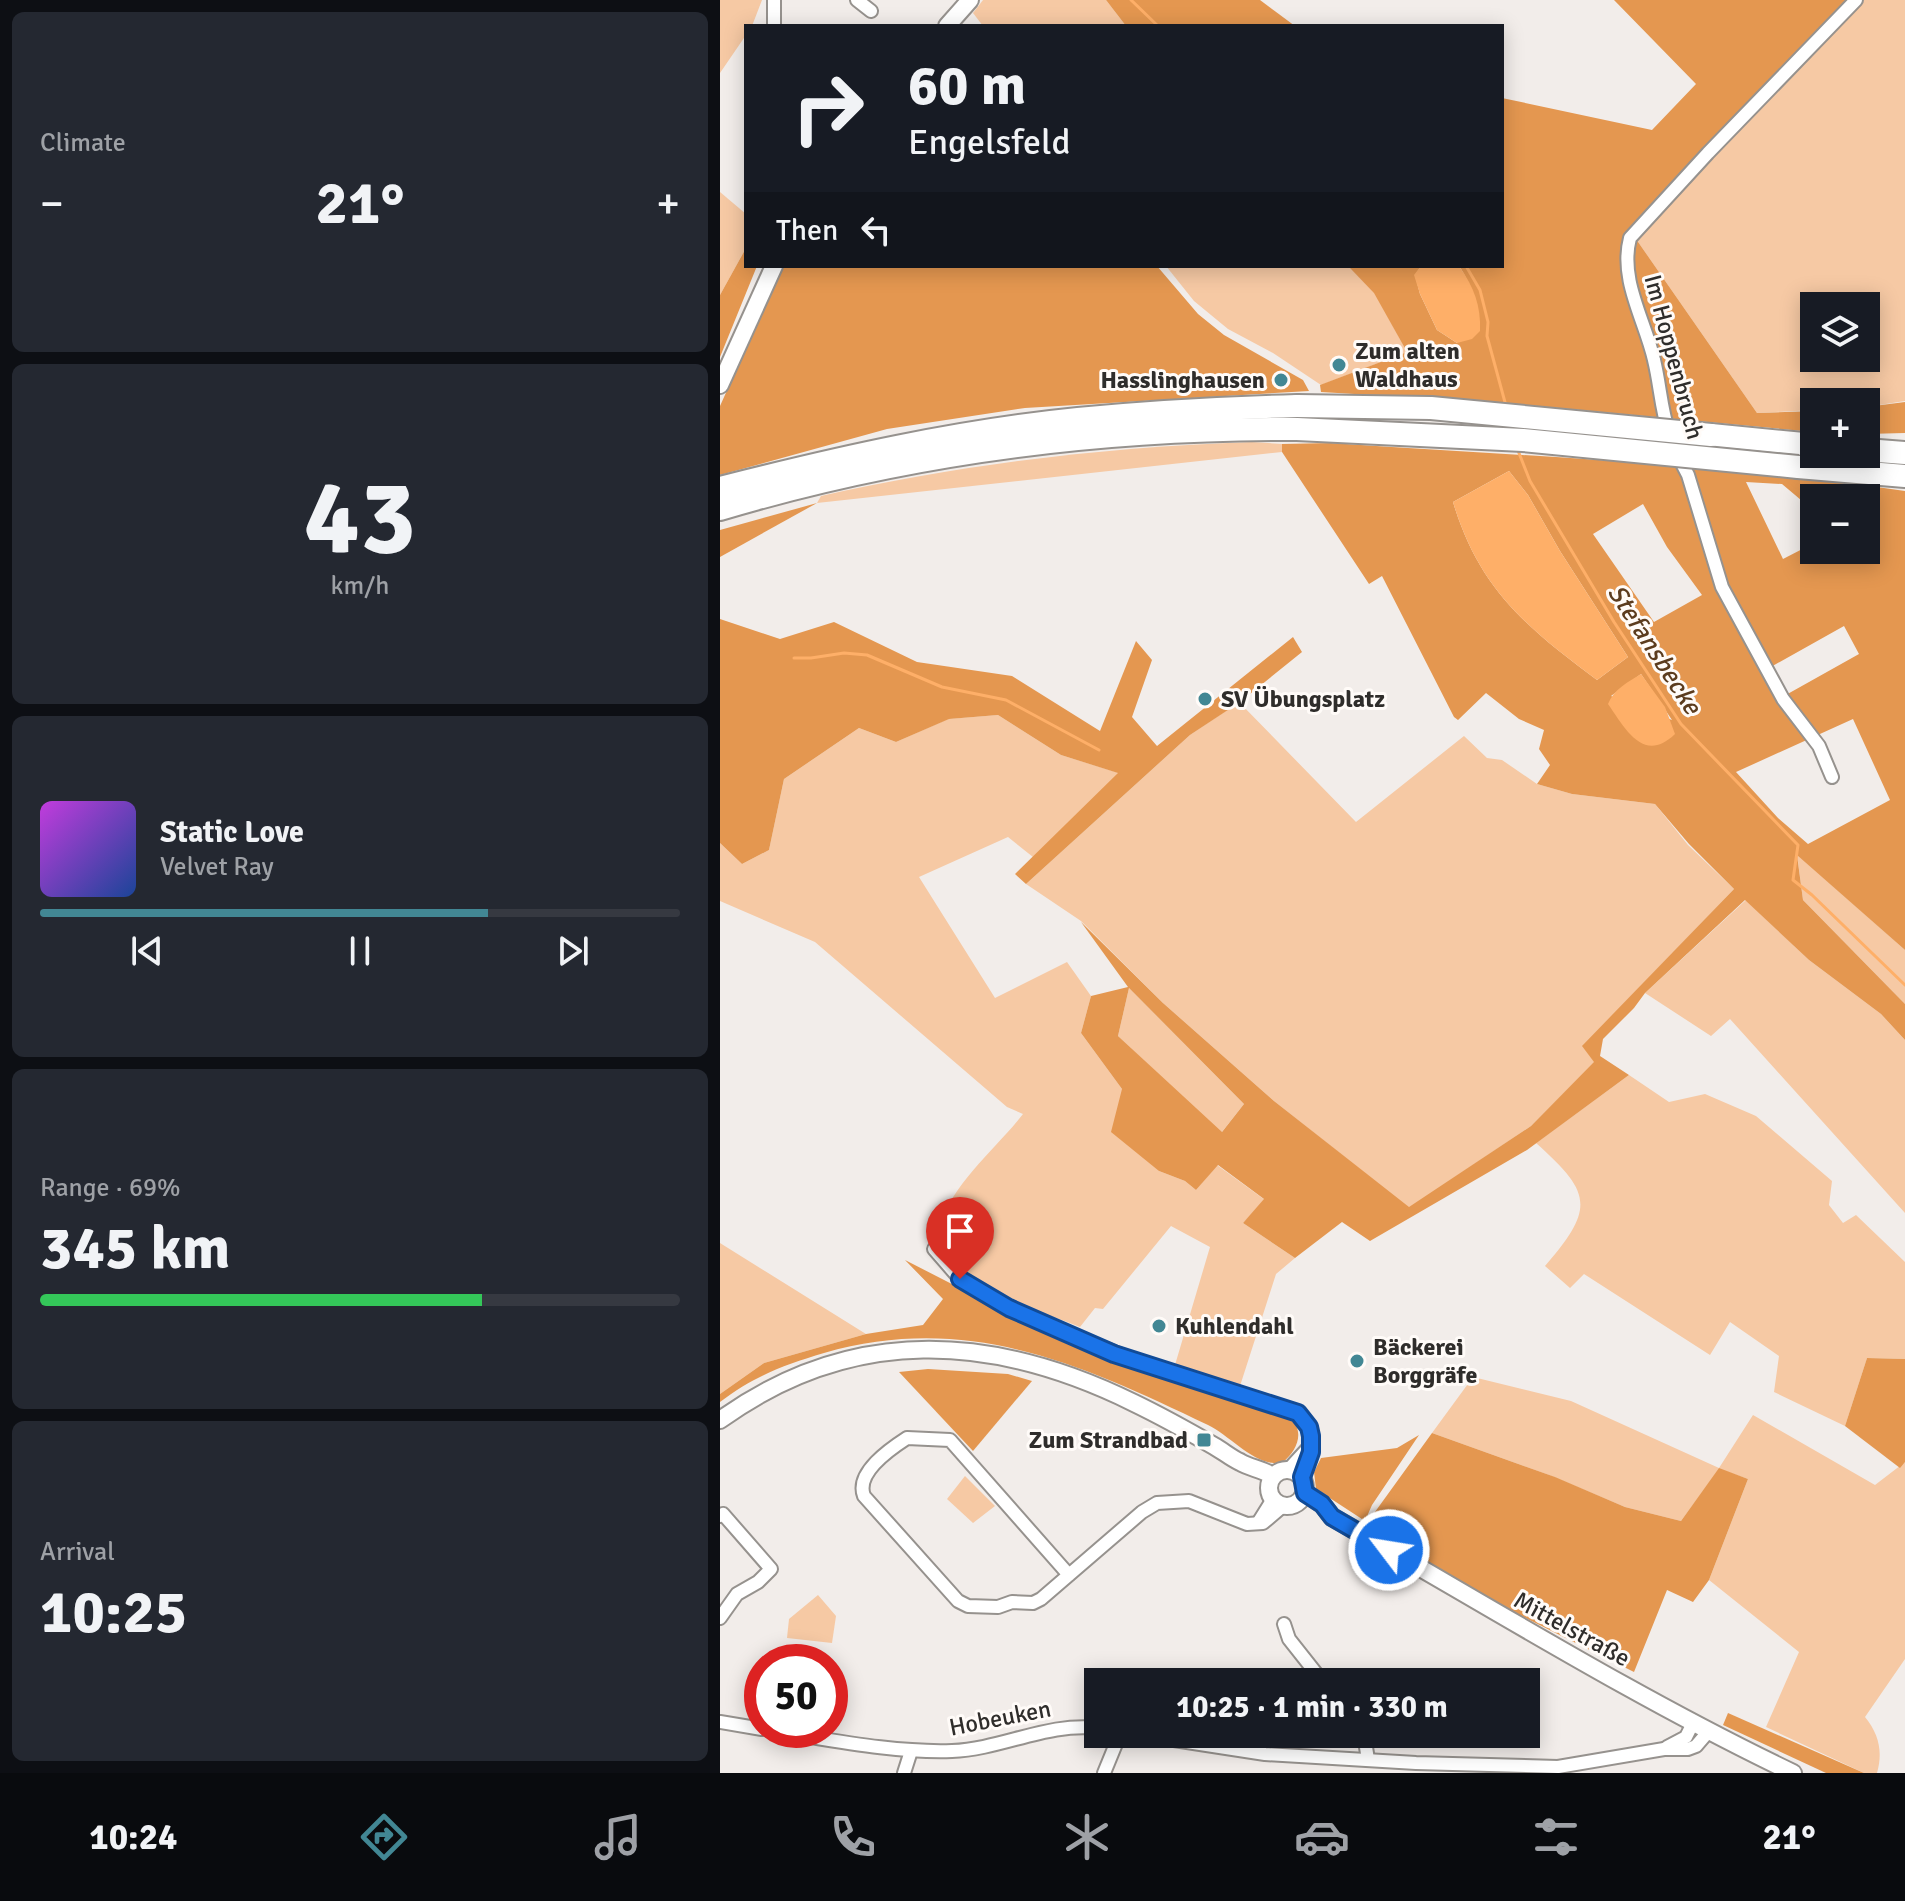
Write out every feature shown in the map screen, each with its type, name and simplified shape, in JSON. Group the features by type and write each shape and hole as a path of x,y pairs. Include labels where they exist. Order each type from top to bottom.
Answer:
{"highway":[{"path":"720,488 866,453 975,433 1077,419 1297,406 1431,408 1800,443"},
{"path":"720,509 796,486 978,452 1077,438 1212,428 1523,440 1905,476"},
{"path":"1880,440 1905,438"},
{"path":"1880,451 1905,453"}],"main road":[{"path":"949,24 970,0"},
{"path":"720,385 773,268"},
{"name":"Mittelstraße","path":"720,1420 767,1390 812,1368 878,1352 915,1349 1000,1357 1085,1382 1132,1402 1241,1463 1259,1468 1286,1489 1322,1504 1332,1517 1526,1630 1708,1732 1793,1773"}],"street":[{"path":"774,0 774,24"},
{"path":"857,0 871,11"},
{"name":"Im Hoppenbruch","path":"1832,777 1819,746 1783,699 1722,587 1688,475 1676,453 1666,423 1653,356 1631,285 1627,249 1630,238 1688,174 1856,0"},
{"path":"934,1249 960,1279 1027,1317 1146,1365 1298,1413 1309,1427 1308,1465 1258,1523 1240,1522 1189,1501 1157,1503 1142,1512 1069,1575 1037,1602 1012,1602 998,1607 963,1604 864,1496 861,1488 864,1476 907,1438 950,1440 1069,1575"},
{"path":"720,1516 723,1514 771,1569 758,1582 737,1594 720,1618"},
{"path":"1284,1624 1289,1639 1312,1668"},
{"name":"Hobeuken","path":"720,1722 744,1726"},
{"path":"1664,1749 1686,1737 1693,1723"},
{"name":"Hobeuken","path":"848,1742 911,1751 975,1749 1067,1727 1084,1728"},
{"path":"1226,1748 1265,1754 1368,1760 1416,1768 1558,1767 1664,1749 1688,1749 1696,1746 1708,1732"},
{"path":"1104,1773 1114,1748"},
{"path":"1366,1748 1368,1760"},
{"path":"904,1773 911,1751"},
{"path":"1612,1759 1617,1773"}],"shaded area":[{"path":"720,0 762,0 753,24 744,24 744,38 720,73"},
{"path":"983,0 1106,0 1124,24 981,24 973,13"},
{"path":"1106,0 1260,0 1292,24 1124,24"},
{"path":"1614,0 1849,0 1672,182 1627,235 1622,247 1636,239 1757,413 1800,411 1800,431 1504,403 1321,392 1320,385 1407,352 1374,293 1350,268 1420,268 1415,275 1420,294 1437,330 1457,343 1470,304 1469,286 1460,268 1504,268 1504,98 1652,130 1696,84"},
{"path":"1864,0 1905,0 1905,401 1880,405 1880,388 1800,388 1800,411 1757,413 1636,239"},
{"path":"720,192 744,212 744,252 720,295"},
{"path":"744,252 744,268 756,268 720,357 720,295"},
{"path":"782,268 1159,268 1198,314 1224,335 1303,380 1309,391 1025,408 887,429 720,475 720,406"},
{"path":"1168,268 1350,268 1375,293 1407,352 1321,385 1273,353 1228,329 1194,301"},
{"path":"1419,268 1460,268 1478,305 1480,331 1472,339 1457,343 1437,330 1414,275"},
{"path":"1905,402 1905,433 1880,434 1880,405"},
{"path":"1252,442 1282,444 1282,452 817,503 821,496 982,466 1143,448"},
{"path":"1331,443 1618,461 1855,484 1800,484 1800,499 1782,484 1746,482 1783,559 1800,550 1800,564 1880,564 1880,487 1905,491 1905,950 1797,855 1803,900 1905,1004 1905,1040 1881,1014 1809,960 1745,900 1645,993 1603,1039 1600,1056 1629,1075 1527,1150 1370,1241 1342,1222 1295,1258 1243,1223 1264,1199 1218,1165 1196,1190 1185,1181 1159,1171 1111,1132 1122,1089 1081,1033 1091,996 1128,987 1081,922 1163,1003 1274,1101 1409,1207 1531,1126 1594,1062 1582,1046 1734,889 1655,804 1572,794 1537,784 1550,765 1539,749 1544,730 1519,719 1486,693 1458,720 1454,717 1382,576 1369,584 1282,452 1282,444","holes":["1509,471 1528,495 1628,657 1597,680 1528,624 1508,604 1477,559 1453,502","1643,504 1667,547 1702,595 1654,622 1593,534","1844,626 1859,654 1784,696 1769,668","1641,674 1672,720 1611,696","1853,719 1890,800 1808,844 1778,818 1736,772","1129,988 1244,1104 1222,1132 1118,1036"]},
{"path":"1509,471 1528,495 1628,657 1597,680 1508,604 1477,559 1464,532 1453,502"},
{"path":"817,503 720,557 720,530"},
{"path":"720,619 780,639 834,622 917,662 1012,676 1100,731 1136,641 1152,660 1132,717 1157,746 1293,637 1302,652 1240,702 1190,735 1026,884 1015,874 1118,773 1061,755 998,715 949,719 896,742 859,728 784,779 769,850 742,864 720,843"},
{"path":"1641,674 1665,707 1675,734 1654,746 1645,745 1629,733 1608,704 1618,690"},
{"path":"1239,702 1356,822 1464,736 1487,758 1502,760 1537,784 1572,794 1655,804 1688,845 1734,889 1583,1046 1595,1062 1531,1126 1409,1208 1274,1101 1163,1003 1081,921 1026,884 1190,735"},
{"path":"998,715 1061,755 1119,773 1033,857 1008,837 919,877 995,998 1067,962 1091,996 1081,1033 1122,1089 1159,1171 1185,1181 1196,1190 1217,1165 1265,1200 1243,1223 1295,1258 1276,1274 1240,1386 1175,1365 1210,1247 1171,1226 1103,1309 1095,1308 1080,1327 1006,1298 967,1272 959,1260 952,1236 940,1226 965,1180 1023,1114 1007,1107 815,942 720,901 720,843 742,864 769,850 784,779 859,728 896,742 948,719"},
{"path":"1797,854 1905,950 1905,1004 1803,900"},
{"path":"1746,900 1809,960 1881,1014 1905,1040 1905,1213 1730,1019 1711,1036 1645,993"},
{"path":"1129,988 1244,1104 1221,1133 1118,1036"},
{"path":"1629,1075 1669,1102 1705,1094 1756,1116 1832,1181 1829,1205 1843,1223 1856,1215 1905,1262 1905,1359 1867,1358 1845,1426 1774,1392 1779,1356 1730,1322 1710,1355 1584,1274 1570,1288 1545,1266 1573,1229 1580,1202 1577,1189 1568,1175 1536,1143"},
{"path":"720,1243 866,1334 764,1363 720,1394"},
{"path":"905,1260 1117,1362 1291,1418 1298,1430 1295,1447 1282,1463 1272,1463 1253,1456 1208,1425 1115,1382 1069,1365 1022,1351 975,1342 927,1338 877,1342 824,1353 770,1372 720,1402 720,1394 764,1363 866,1334 923,1325 943,1299"},
{"path":"1867,1358 1905,1359 1905,1462 1900,1468 1845,1426"},
{"path":"928,1369 1008,1374 1032,1381 973,1451 899,1372"},
{"path":"1473,1377 1571,1401 1719,1468 1753,1415 1875,1485 1905,1462 1905,1659 1865,1717 1874,1730 1878,1744 1880,1758 1877,1773 1864,1773 1766,1727 1799,1652 1709,1580 1748,1479 1719,1469 1681,1521 1625,1507 1549,1475 1432,1433"},
{"path":"1432,1433 1555,1477 1625,1507 1681,1521 1719,1468 1748,1479 1709,1580 1693,1602 1667,1590 1634,1672 1471,1591 1367,1523"},
{"path":"1419,1435 1372,1505 1365,1521 1316,1489 1314,1472 1321,1458 1397,1448"},
{"path":"965,1476 995,1506 973,1523 947,1499"},
{"path":"818,1595 836,1616 832,1643 787,1638 789,1619"},
{"path":"1728,1713 1864,1773 1826,1773 1723,1725"}],"waterway":[{"name":"Stefansbecke","path":"1131,0 1156,24"},
{"name":"Stefansbecke","path":"1467,268 1480,290 1488,322 1487,336 1506,406"},
{"name":"Stefansbecke","path":"1517,448 1530,481 1614,622 1681,724 1798,845 1793,880 1905,985"},
{"path":"794,658 844,653 867,655 942,687 1006,700 1099,750"}],"place":[{"name":"Zum alten Waldhaus","path":"1339,365"},
{"name":"Hasslinghausen","path":"1281,380"},
{"name":"SV Übungsplatz","path":"1205,699"},
{"name":"Kuhlendahl","path":"1159,1326"},
{"name":"Bäckerei Borggräfe","path":"1357,1361"},
{"name":"Zum Strandbad","path":"1204,1440"}],"route":[{"path":"960,1279 1027,1317 1114,1354 1298,1413 1309,1427 1311,1436 1311,1452 1302,1477 1305,1493 1322,1504 1332,1517 1389,1550"}]}
